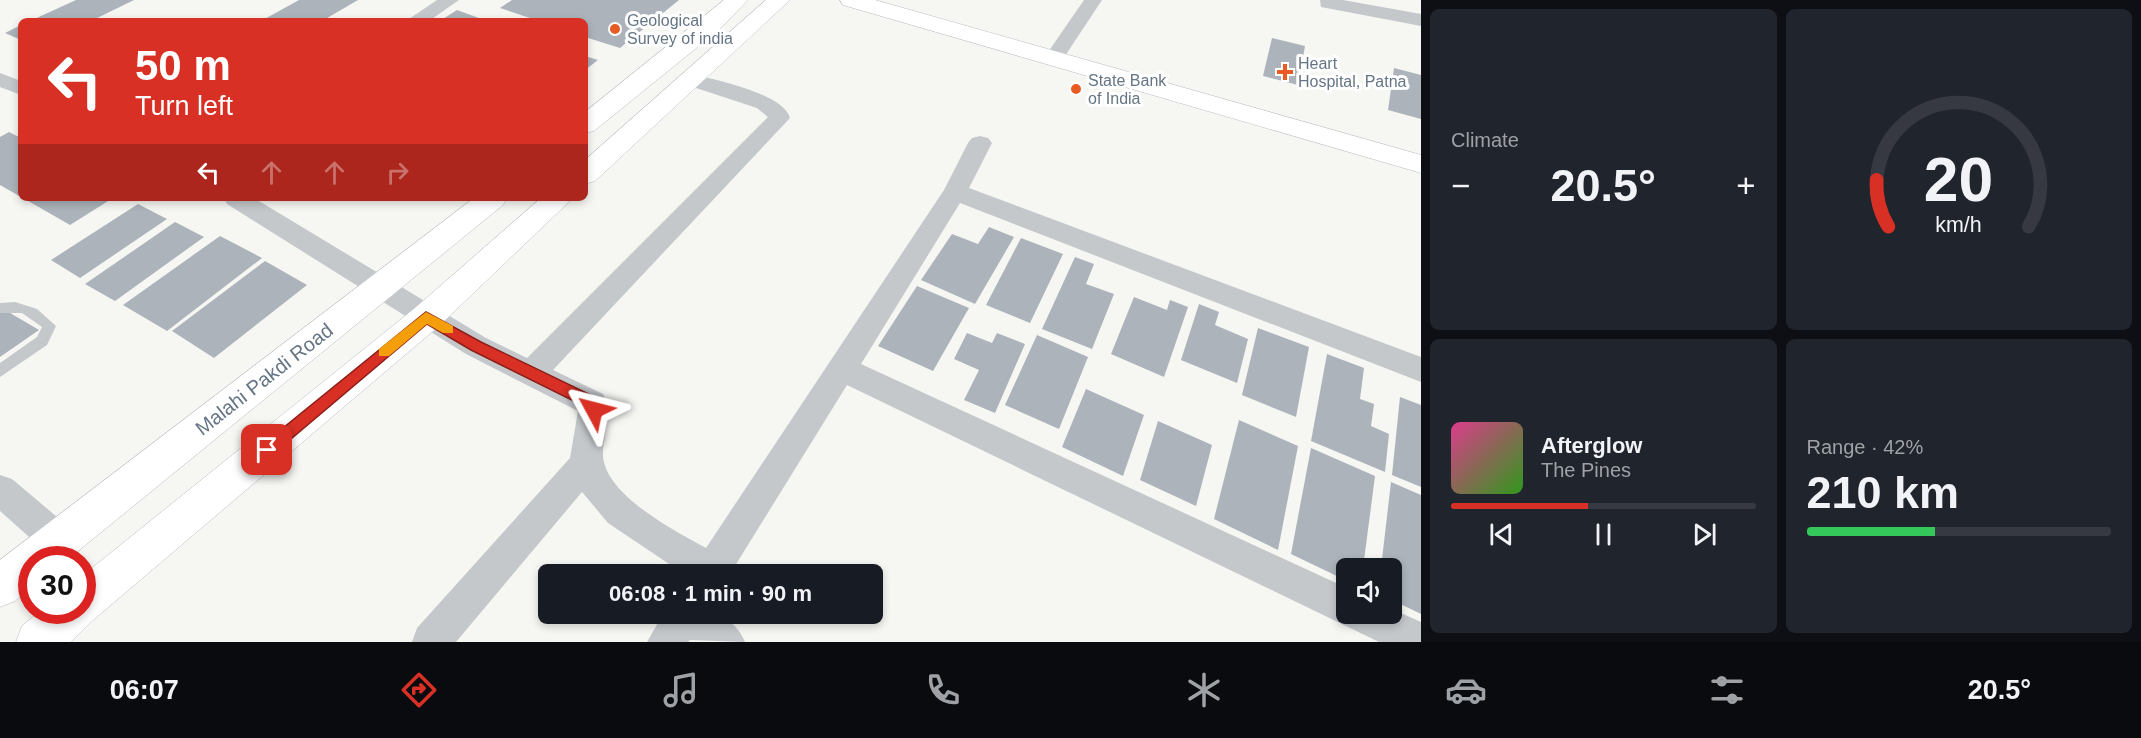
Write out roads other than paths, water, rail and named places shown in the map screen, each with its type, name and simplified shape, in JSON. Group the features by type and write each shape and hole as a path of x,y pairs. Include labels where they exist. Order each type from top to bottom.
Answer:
{"main road":[{"path":"588,123 713,23 737,0"},
{"path":"588,172 779,0"},
{"path":"851,0 1421,164"},
{"name":"Malahi Pakdi Road","path":"51,546 489,201"},
{"path":"96,592 426,317 556,201"},
{"name":"Malahi Pakdi Road","path":"0,586 18,572"},
{"path":"38,642 59,624"}],"street":[{"path":"421,18 450,0"},
{"path":"1054,58 1093,0"},
{"path":"1324,1 1421,20"},
{"path":"0,79 18,88"},
{"path":"531,373 779,118 778,112 765,103 691,80"},
{"path":"717,564 955,192 981,143"},
{"path":"955,192 1421,370"},
{"path":"241,201 476,346 593,405 586,463 594,484 616,510 697,564"},
{"path":"842,369 1336,602"},
{"path":"431,642 586,463"},
{"path":"0,490 36,546"},
{"path":"666,642 678,624"},
{"path":"700,624 726,642"},
{"path":"1382,624 1421,642"}],"lane":[{"path":"0,308 14,305 35,312 49,326 42,341 0,371"}],"place":[{"name":"Geological Survey of india","path":"615,29"},
{"name":"Heart Hospital, Patna","path":"1285,72"},
{"name":"State Bank of India","path":"1076,89"}]}
